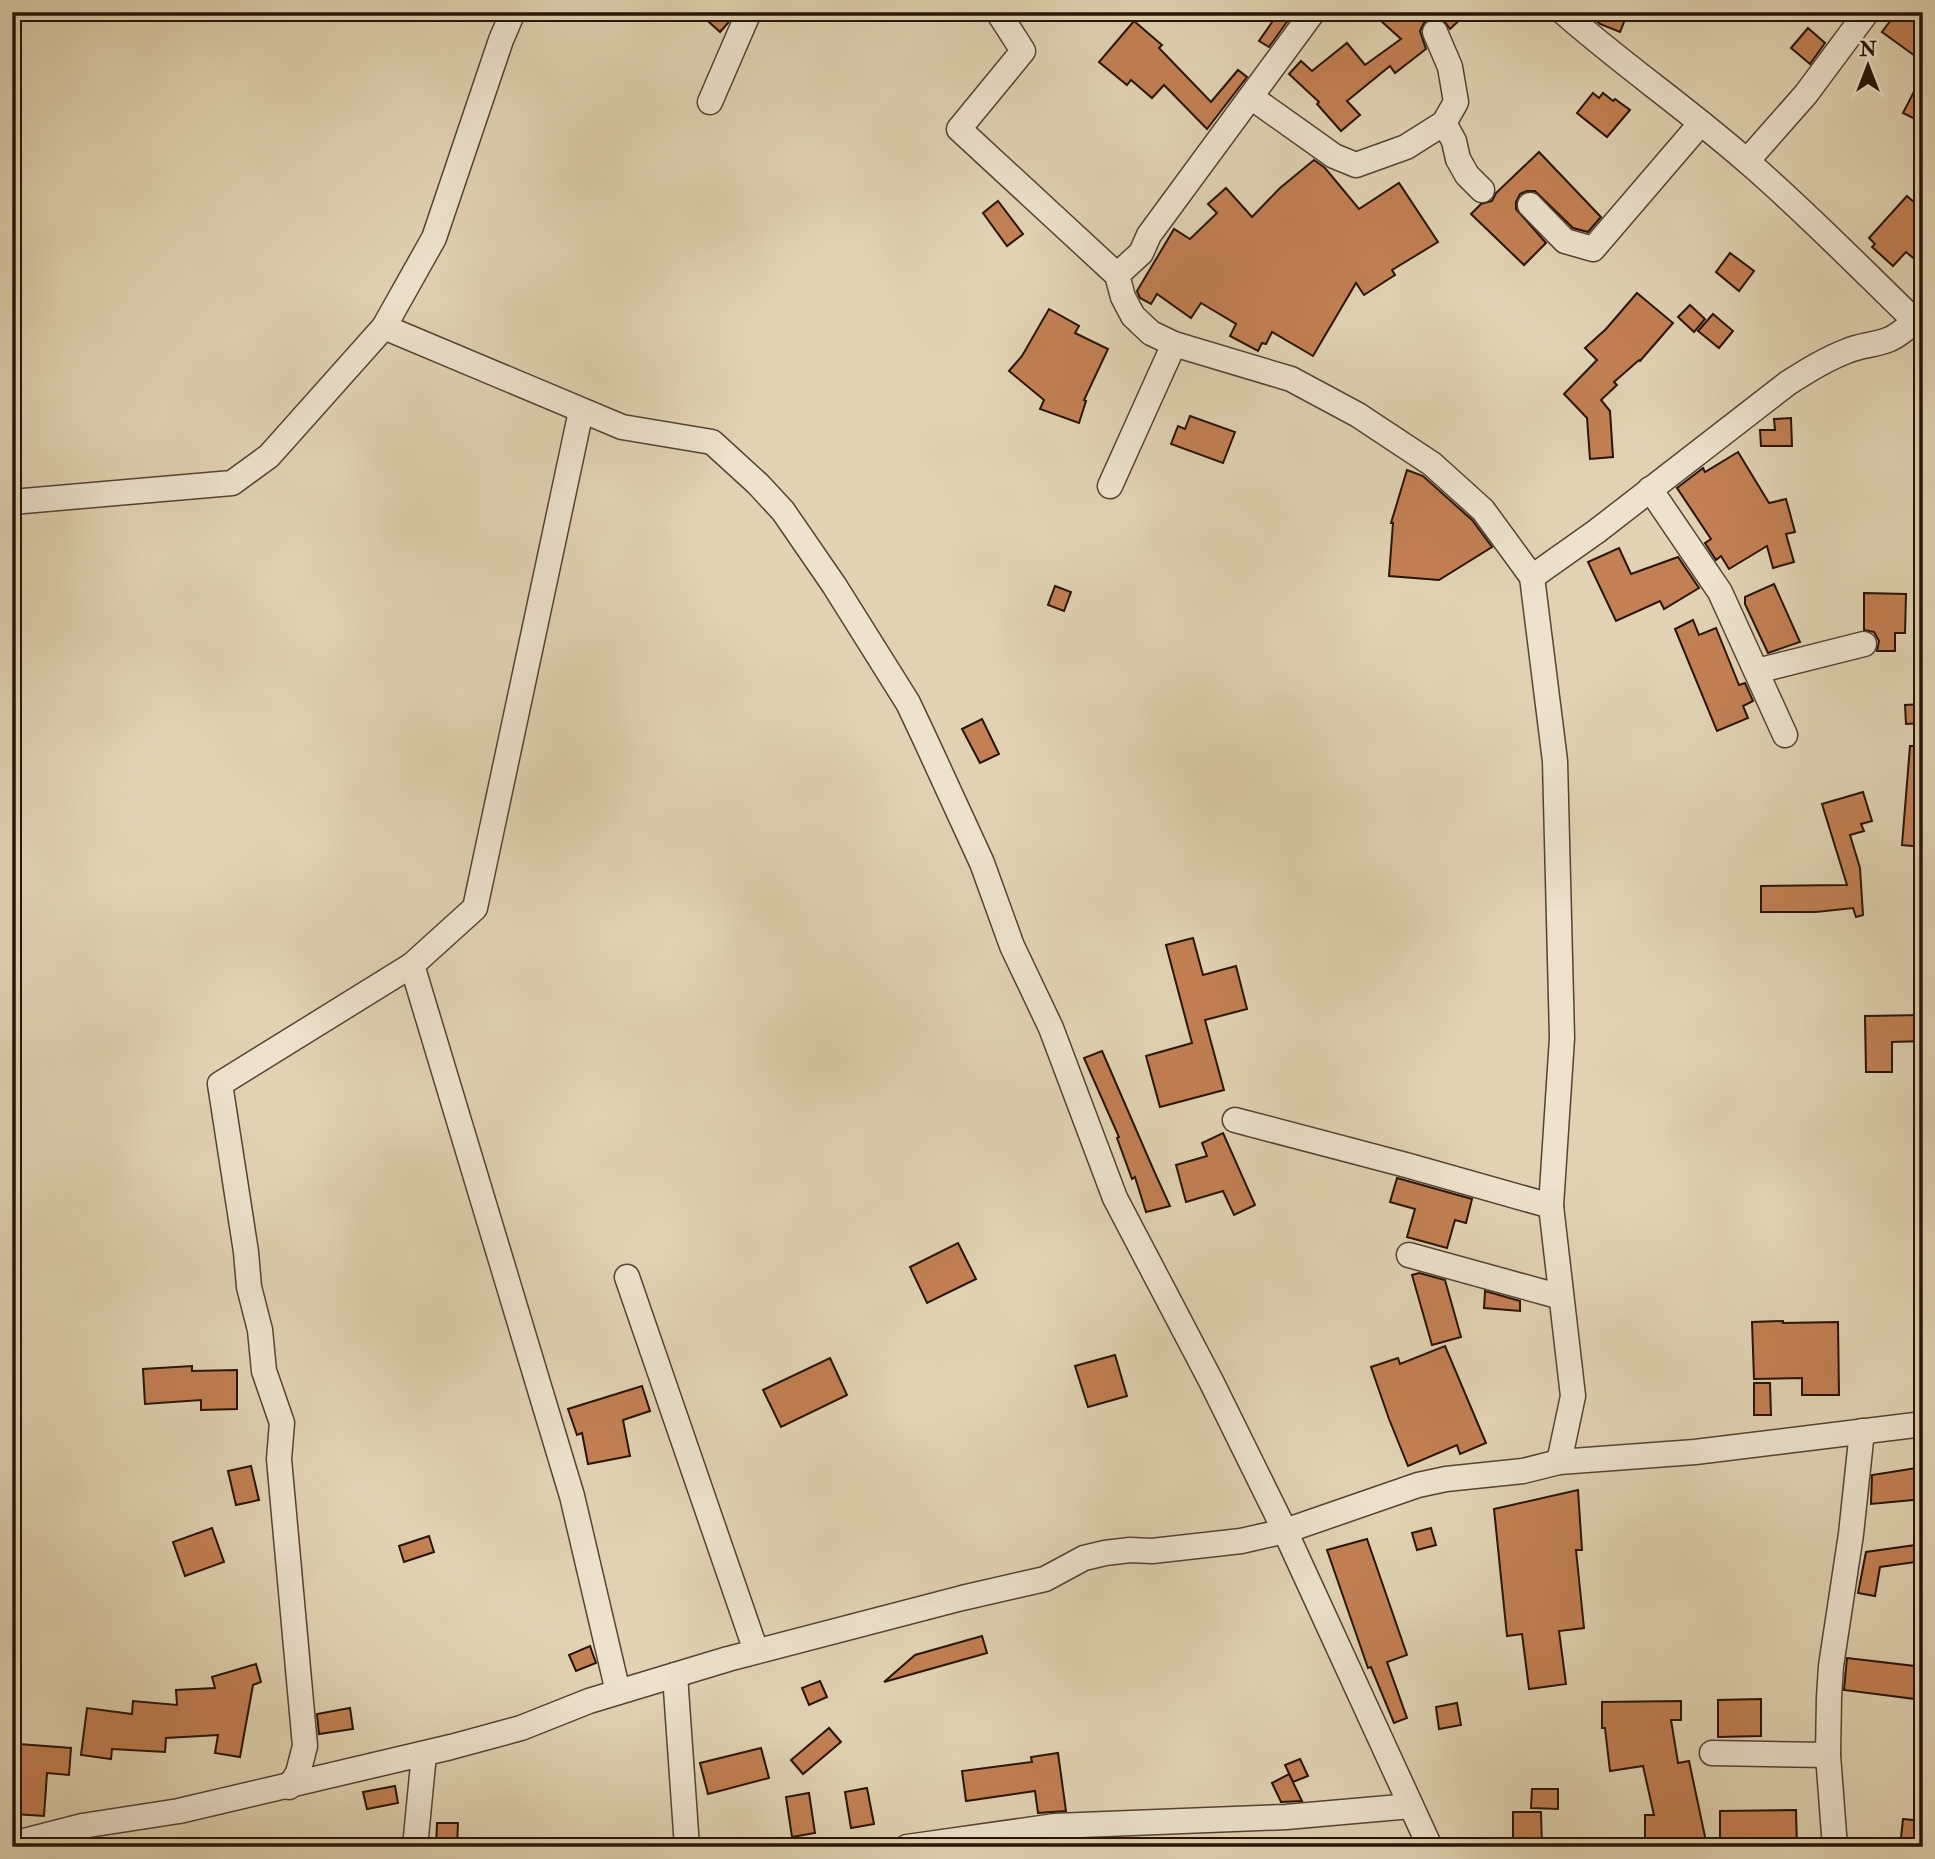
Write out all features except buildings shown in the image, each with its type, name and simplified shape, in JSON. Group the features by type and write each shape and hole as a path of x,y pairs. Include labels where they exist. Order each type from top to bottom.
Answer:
{"street":[{"path":"12,502 232,483 269,456 384,327 434,238 513,12"},
{"path":"710,102 749,12"},
{"path":"999,12 1023,51 959,129 1117,275 1123,297 1133,316 1151,333 1174,344 1291,379 1359,415 1396,439 1432,464 1483,510 1532,577 1555,761 1562,1038 1550,1206 1573,1396 1559,1462"},
{"path":"1117,275 1141,253 1149,235 1313,12"},
{"path":"1532,577 1597,531 1788,383 1848,350 1902,334 1919,321 1748,161 1600,45 1563,12"},
{"path":"1748,161 1806,94 1867,12"},
{"path":"1251,97 1334,156 1356,165 1406,147 1444,123 1456,102 1450,67 1435,32"},
{"path":"1444,123 1467,175 1482,190"},
{"path":"1530,205 1565,241 1593,249 1701,123"},
{"path":"384,327 622,428 712,442 783,511 908,704 982,863 1012,946 1051,1028 1115,1198 1211,1381 1285,1531 1430,1847"},
{"path":"1110,486 1174,344"},
{"path":"289,1787 298,1773 305,1746 279,1459 282,1423 264,1371 260,1330 249,1287 220,1084 412,965 475,908 581,411"},
{"path":"1650,489 1720,592 1785,735"},
{"path":"1757,671 1864,644"},
{"path":"412,965 572,1496 618,1692"},
{"path":"1235,1120 1550,1206"},
{"path":"1409,1255 1561,1297"},
{"path":"627,1278 756,1651"},
{"path":"12,1844 82,1826 179,1811 289,1787 424,1754 521,1728 589,1701 756,1651 1045,1579 1084,1558 1105,1553 1152,1551 1241,1541 1285,1531 1446,1479 1523,1471 1559,1462 1695,1451 1923,1424"},
{"path":"1835,1847 1828,1755 1831,1666 1863,1431"},
{"path":"675,1675 687,1847"},
{"path":"1712,1753 1828,1755"},
{"path":"415,1847 424,1754"},
{"path":"907,1847 1055,1826 1286,1817 1411,1806"}]}
